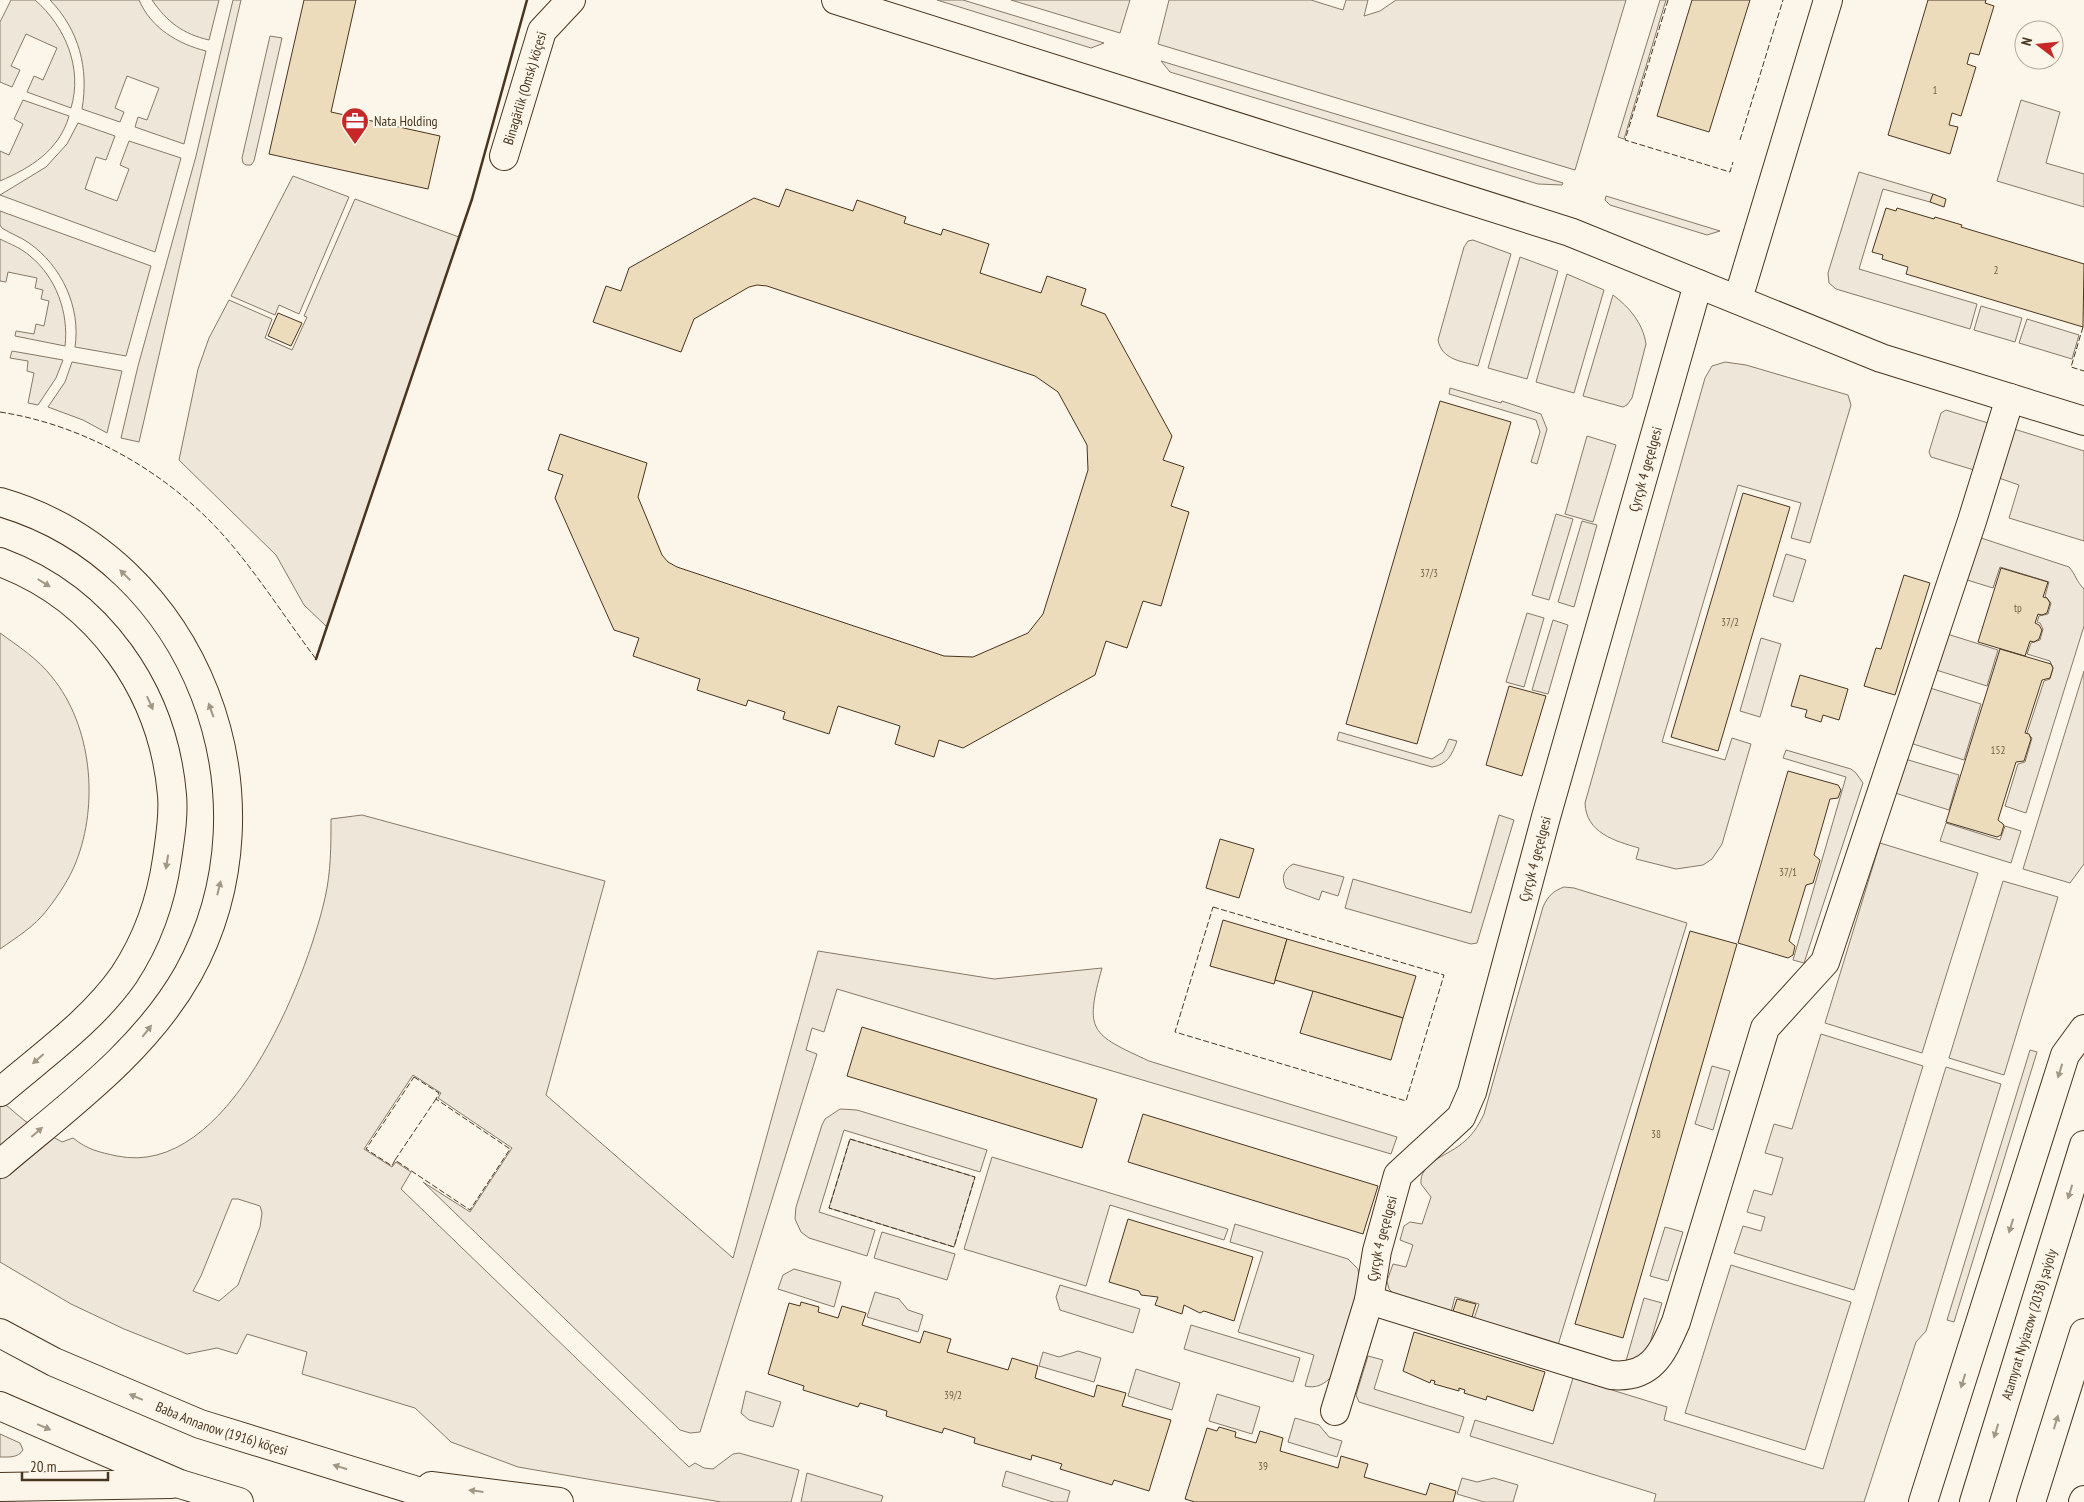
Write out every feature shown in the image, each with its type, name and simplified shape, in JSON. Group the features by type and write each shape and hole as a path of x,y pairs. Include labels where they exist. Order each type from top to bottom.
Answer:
{"street":[{"name":"Binagärlik (Omsk) köçesi","path":"504,156 542,31 571,0"},
{"path":"1738,299 1828,0"},
{"path":"840,1 1570,232 1881,358 2084,421"},
{"name":"Çyrçyk 4 geçelgesi","path":"1335,1411 1369,1300 1377,1251 1398,1175 1417,1156 1444,1135 1461,1117 1472,1092 1549,808 1698,284"},
{"path":"1369,1300 1611,1375 1624,1376 1637,1373 1648,1368 1661,1354 1676,1322 1765,1028 1825,962 1969,531 2010,398"},
{"path":"0,502 36,515 83,541 104,556 145,594 178,638 193,666 216,723 223,755 228,809 222,875 203,941 187,974 166,1007 141,1039 113,1067 0,1164"},
{"path":"0,562 30,574 72,602 95,622 133,671 149,700 162,733 173,797 171,833 162,893 152,921 124,975 100,1004 75,1028 0,1092"},
{"path":"1924,1502 2065,1055 2084,1029"},
{"name":"Atamyrat Nyýazow (2038) şaýoly","path":"1974,1502 2084,1146"},
{"name":"Baba Annanow (1916) köçesi","path":"0,1333 54,1362 200,1424 453,1502"},
{"path":"2032,1502 2084,1333"},
{"path":"0,1406 180,1484 239,1502"},
{"path":"379,1479 559,1502"},
{"path":"0,1487 180,1484"}],"shaded area":[{"path":"11,0 35,0 46,10 63,35 73,63 75,78 71,108 27,92 34,76 43,80 57,48 26,34 11,66 20,70 12,87 0,82 0,22"},
{"path":"50,0 139,0 144,10 158,27 185,44 206,51 184,144 135,127 138,117 147,120 159,88 127,76 115,108 124,112 120,122 82,109 84,79 80,50 68,24"},
{"path":"152,0 219,0 209,40 183,31 164,15"},
{"path":"233,0 241,0 139,442 121,438 138,366 196,156"},
{"path":"937,0 963,0 1104,43 1091,48"},
{"path":"1011,0 1130,0 1120,33"},
{"path":"1169,0 1311,0 1343,10 1346,0 1368,0 1364,16 1380,11 1396,0 1626,0 1575,170 1158,44"},
{"path":"1660,0 1666,0 1624,139 1618,137"},
{"path":"270,36 282,38 254,161 251,165 246,165 243,163 242,158"},
{"path":"1161,61 1563,183 1562,185 1538,184 1170,72"},
{"path":"23,100 69,116 51,149 32,164 0,181 0,151 9,155 23,124 14,119"},
{"path":"2021,100 2060,112 2046,163 2084,174 2084,207 1997,181"},
{"path":"78,123 115,136 106,160 96,157 85,189 117,201 129,169 120,165 129,141 181,158 155,252 0,195 46,167 67,144"},
{"path":"1859,172 1933,194 1930,202 1883,189 1859,269 1977,304 1970,329 1836,289 1829,283 1828,273"},
{"path":"293,176 349,197 299,314 279,305 275,315 231,296"},
{"path":"1606,196 1720,231 1707,235 1610,205 1605,200"},
{"path":"355,199 459,237 327,627 304,605 276,555 179,460 198,369 209,338 229,300 272,319 265,338 292,350 307,317 304,316"},
{"path":"0,211 151,266 126,356 75,347 76,332 72,303 60,276 41,252 26,241 2,228 0,225"},
{"path":"0,239 19,248 30,256 47,274 54,285 63,309 66,334 65,346 15,336 16,331 34,334 36,324 44,326 49,301 41,299 43,290 35,288 37,278 8,272 6,282 0,281"},
{"path":"1473,240 1511,254 1478,366 1448,356 1440,347 1438,340 1464,247 1468,241"},
{"path":"1520,257 1558,271 1527,379 1488,368"},
{"path":"1567,274 1604,290 1574,393 1536,382"},
{"path":"1613,295 1634,316 1642,329 1646,344 1632,398 1623,407 1583,396"},
{"path":"1981,306 2022,318 2015,342 1974,330"},
{"path":"2027,319 2079,335 2072,359 2019,343"},
{"path":"12,351 63,360 56,378 38,405 28,403 34,373 27,371 28,361 10,358"},
{"path":"72,362 122,371 107,433 83,420 48,407 65,382"},
{"path":"1725,362 1746,365 1848,395 1851,405 1810,543 1791,538 1801,503 1738,485 1662,742 1725,760 1732,738 1751,744 1722,844 1712,859 1703,865 1676,869 1636,859 1639,848 1612,839 1596,829 1590,822 1585,803 1705,378 1712,366"},
{"path":"1450,388 1501,403 1502,401 1541,414 1547,429 1537,464 1531,462 1540,432 1536,420 1449,394"},
{"path":"1946,410 1988,423 1991,429 1974,470 1931,457 1929,452 1941,413"},
{"path":"2014,429 2084,451 2084,541 2009,518 2019,485 1999,478"},
{"path":"1587,436 1616,445 1593,522 1565,514"},
{"path":"1556,514 1573,519 1549,600 1532,595"},
{"path":"1582,521 1597,525 1574,607 1558,602"},
{"path":"1978,537 2069,567 2084,589 2084,626 2026,813 2005,806 2018,764 2025,762 2032,738 2027,733 2044,681 2050,679 2053,668 2050,661 2027,654 2031,643 2040,640 2043,629 2040,623 2037,622 2039,616 2048,614 2051,603 2045,596 2049,582 2000,567 1993,588 1964,579"},
{"path":"1786,554 1806,560 1793,602 1773,596"},
{"path":"1527,613 1544,618 1524,687 1506,682"},
{"path":"1553,620 1568,625 1548,694 1532,690"},
{"path":"0,633 40,664 52,677 65,697 76,718 83,742 88,766 89,791 88,816 83,839 76,862 67,881 37,922 0,949"},
{"path":"1944,633 1998,650 1987,686 1933,669"},
{"path":"1761,638 1781,644 1760,717 1740,711"},
{"path":"2084,671 2084,864 2070,883 2023,869"},
{"path":"1927,687 1981,704 1964,760 1910,743"},
{"path":"1339,732 1432,759 1443,752 1449,739 1457,741 1448,759 1442,764 1432,767 1337,740"},
{"path":"1786,750 1851,769 1863,783 1804,963 1793,960 1846,777 1783,758"},
{"path":"1905,759 1959,775 1949,810 1895,793"},
{"path":"362,815 605,881 546,1095 733,1258 818,951 994,979 1102,968 1096,989 1094,1018 1097,1028 1104,1037 1115,1044 1149,1061 1397,1137 1391,1154 837,989 824,1032 812,1028 806,1050 817,1054 700,1432 690,1433 680,1430 423,1182 470,1212 512,1148 438,1098 441,1093 413,1075 364,1149 392,1167 396,1162 411,1172 401,1189 689,1467 695,1463 704,1468 713,1469 733,1454 739,1453 799,1470 791,1502 721,1502 518,1467 451,1442 415,1408 302,1374 307,1352 247,1334 237,1354 217,1348 187,1354 124,1329 71,1304 0,1262 0,1100 25,1121 62,1142 73,1138 89,1148 117,1156 157,1155 194,1137 227,1106 256,1067 280,1022 300,977 315,934 327,888 331,819","holes":["232,1199 260,1206 262,1213 260,1227 238,1285 219,1301 193,1291 201,1276"]},
{"path":"1499,815 1514,820 1477,943 1471,944 1345,908 1353,879 1471,913"},
{"path":"1946,823 2000,840 2005,826 2021,831 2011,863 1940,841"},
{"path":"1880,843 1978,873 1922,1053 1825,1023"},
{"path":"1293,864 1344,877 1338,896 1322,891 1319,900 1286,888 1284,874"},
{"path":"2003,881 2058,897 2004,1075 1949,1058"},
{"path":"1564,887 1574,888 1687,923 1558,1345 1474,1319 1479,1304 1455,1297 1451,1312 1396,1296 1389,1289 1387,1281 1393,1264 1406,1267 1413,1245 1400,1240 1404,1226 1410,1222 1422,1224 1431,1197 1421,1184 1424,1171 1434,1161 1468,1139 1484,1114 1543,907 1551,894"},
{"path":"1821,1034 1923,1066 1854,1290 1734,1253 1743,1226 1761,1231 1765,1217 1747,1212 1754,1190 1772,1195 1783,1158 1765,1153 1774,1124 1792,1129"},
{"path":"2030,1050 2037,1052 1954,1322 1947,1320"},
{"path":"1712,1066 1730,1071 1713,1130 1695,1124"},
{"path":"1946,1067 2001,1084 1926,1331 1916,1342 1864,1502 1654,1502 1656,1494 1470,1436 1475,1420 1553,1444 1573,1378 1667,1407 1664,1420 1823,1469"},
{"path":"840,1109 857,1110 987,1150 980,1172 844,1130 819,1212 875,1230 867,1256 809,1238 801,1232 795,1219 796,1207 822,1125 825,1119"},
{"path":"850,1139 975,1177 954,1247 829,1208"},
{"path":"992,1157 1228,1229 1224,1240 1110,1205 1086,1286 964,1249"},
{"path":"1235,1224 1348,1259 1358,1269 1360,1284 1332,1376 1323,1383 1313,1387 1305,1386 1314,1355 1238,1332 1263,1252 1230,1242"},
{"path":"1665,1227 1683,1232 1668,1281 1650,1276"},
{"path":"882,1232 955,1254 947,1280 874,1258"},
{"path":"1731,1265 1851,1302 1805,1450 1685,1413"},
{"path":"794,1269 841,1282 834,1307 778,1289 783,1275"},
{"path":"1060,1285 1140,1309 1133,1333 1060,1310 1056,1297"},
{"path":"875,1292 899,1299 908,1310 923,1315 918,1332 867,1317"},
{"path":"1644,1298 1662,1303 1648,1350 1640,1359 1626,1361"},
{"path":"1191,1325 1300,1358 1293,1382 1184,1349"},
{"path":"1078,1351 1101,1358 1094,1382 1039,1366 1043,1352 1059,1357"},
{"path":"1368,1356 1383,1360 1374,1389 1464,1417 1459,1433 1359,1402 1356,1395"},
{"path":"1136,1369 1180,1383 1172,1410 1128,1396"},
{"path":"746,1391 781,1402 773,1427 749,1420 741,1413"},
{"path":"1217,1394 1260,1407 1252,1434 1209,1421"},
{"path":"1295,1418 1319,1425 1329,1437 1342,1441 1337,1457 1288,1442"},
{"path":"0,1434 20,1443 23,1450 21,1453 16,1456 0,1457"},
{"path":"1006,1471 1070,1491 1067,1502 1053,1502 1002,1486"},
{"path":"807,1473 883,1496 881,1502 801,1502"},
{"path":"1462,1478 1477,1482 1494,1478 1518,1485 1513,1502 1484,1502 1457,1494"}],"building":[{"path":"304,0 356,0 331,112 440,136 428,189 269,154"},
{"path":"1692,0 1750,0 1709,132 1657,116"},
{"path":"1928,0 1986,0 1985,3 1994,6 1979,55 1970,53 1967,64 1976,67 1961,116 1952,113 1949,125 1958,127 1950,154 1888,135"},
{"path":"786,189 853,211 857,200 906,217 904,223 941,235 943,229 989,244 980,273 1041,293 1047,276 1086,289 1081,305 1105,314 1172,436 1163,460 1184,467 1171,506 1189,512 1161,606 1143,601 1127,648 1106,641 1095,675 963,748 939,740 934,757 895,744 900,726 838,706 829,734 783,719 785,712 748,700 746,706 697,690 700,679 633,656 639,638 614,630 555,498 563,475 548,470 560,434 647,463 638,497 662,555 668,562 677,567 944,656 973,657 1028,633 1043,614 1088,470 1087,445 1058,392 1035,376 767,286 757,285 749,287 694,319 681,352 593,322 606,286 621,291 629,268 754,198 779,207"},
{"path":"1933,194 1946,199 1944,207 1930,202"},
{"path":"1886,208 1896,211 1897,208 1934,219 1935,217 1962,225 1961,227 2084,264 2083,327 1906,274 1908,267 1882,259 1883,255 1872,252"},
{"path":"278,313 302,323 291,346 268,336"},
{"path":"1440,401 1511,422 1417,744 1346,724"},
{"path":"1743,493 1790,507 1718,751 1671,737"},
{"path":"2001,568 2048,582 2043,597 2047,598 2050,603 2047,613 2038,614 2035,623 2042,630 2039,639 2034,642 2030,641 2025,656 1978,642"},
{"path":"1904,575 1930,583 1895,695 1864,686 1876,648 1881,649"},
{"path":"2000,649 2051,664 2053,668 2050,678 2042,680 2025,733 2029,734 2031,739 2024,761 2016,762 1998,820 2004,825 2001,835 1997,837 1946,822"},
{"path":"1800,675 1848,689 1839,720 1823,715 1821,722 1805,717 1807,710 1791,706"},
{"path":"1509,686 1546,696 1522,776 1486,765"},
{"path":"1788,771 1838,785 1841,790 1838,798 1830,799 1814,855 1820,860 1813,883 1806,885 1789,941 1795,946 1793,955 1788,958 1738,943"},
{"path":"1220,839 1254,849 1239,898 1206,888"},
{"path":"1223,920 1287,939 1274,984 1210,966"},
{"path":"1690,931 1737,944 1623,1338 1575,1324"},
{"path":"1287,939 1416,976 1403,1018 1275,980"},
{"path":"1313,991 1403,1018 1391,1060 1300,1033"},
{"path":"862,1027 1097,1099 1082,1148 847,1076"},
{"path":"1143,1114 1378,1186 1363,1234 1128,1162"},
{"path":"1128,1219 1253,1257 1234,1321 1204,1311 1200,1313 1184,1305 1182,1314 1155,1305 1158,1297 1141,1295 1139,1291 1109,1282"},
{"path":"1457,1299 1476,1304 1472,1317 1453,1311"},
{"path":"801,1302 819,1307 818,1312 838,1318 842,1306 866,1313 862,1325 920,1343 924,1331 951,1339 947,1352 1008,1370 1012,1358 1038,1366 1035,1378 1094,1397 1097,1385 1126,1393 1122,1406 1171,1420 1149,1491 1114,1480 1112,1485 1060,1469 1062,1464 1032,1455 1031,1460 974,1443 975,1438 944,1428 942,1433 886,1416 887,1411 860,1403 858,1407 803,1390 804,1386 768,1374 789,1303 800,1306"},
{"path":"1414,1332 1545,1372 1533,1411 1487,1396 1486,1400 1464,1393 1465,1390 1459,1388 1459,1391 1434,1384 1435,1381 1431,1380 1430,1383 1403,1371"},
{"path":"1219,1427 1236,1432 1235,1437 1256,1443 1260,1431 1283,1438 1280,1451 1338,1468 1341,1456 1368,1464 1364,1477 1426,1495 1430,1483 1456,1491 1453,1502 1195,1502 1185,1499 1207,1428 1217,1431"}],"fence":[{"path":"1668,0 1625,140 1730,172 1733,162"},
{"path":"1740,140 1783,0"},
{"path":"2083,327 2071,367 2084,371"},
{"path":"0,412 58,426 86,437 113,450 164,482 209,520 238,552 316,659"},
{"path":"1213,907 1444,975 1406,1101 1175,1032 1213,907"},
{"path":"414,1077 439,1093 436,1099 510,1149 470,1210 395,1160 392,1166 366,1149 414,1077"},
{"path":"395,1160 436,1099"},
{"path":"850,1139 975,1177 954,1247 829,1208 850,1139"}],"wall":[{"path":"316,659 472,199 527,0"}],"place":[{"name":"Nata Holding","path":"355,145"}]}
